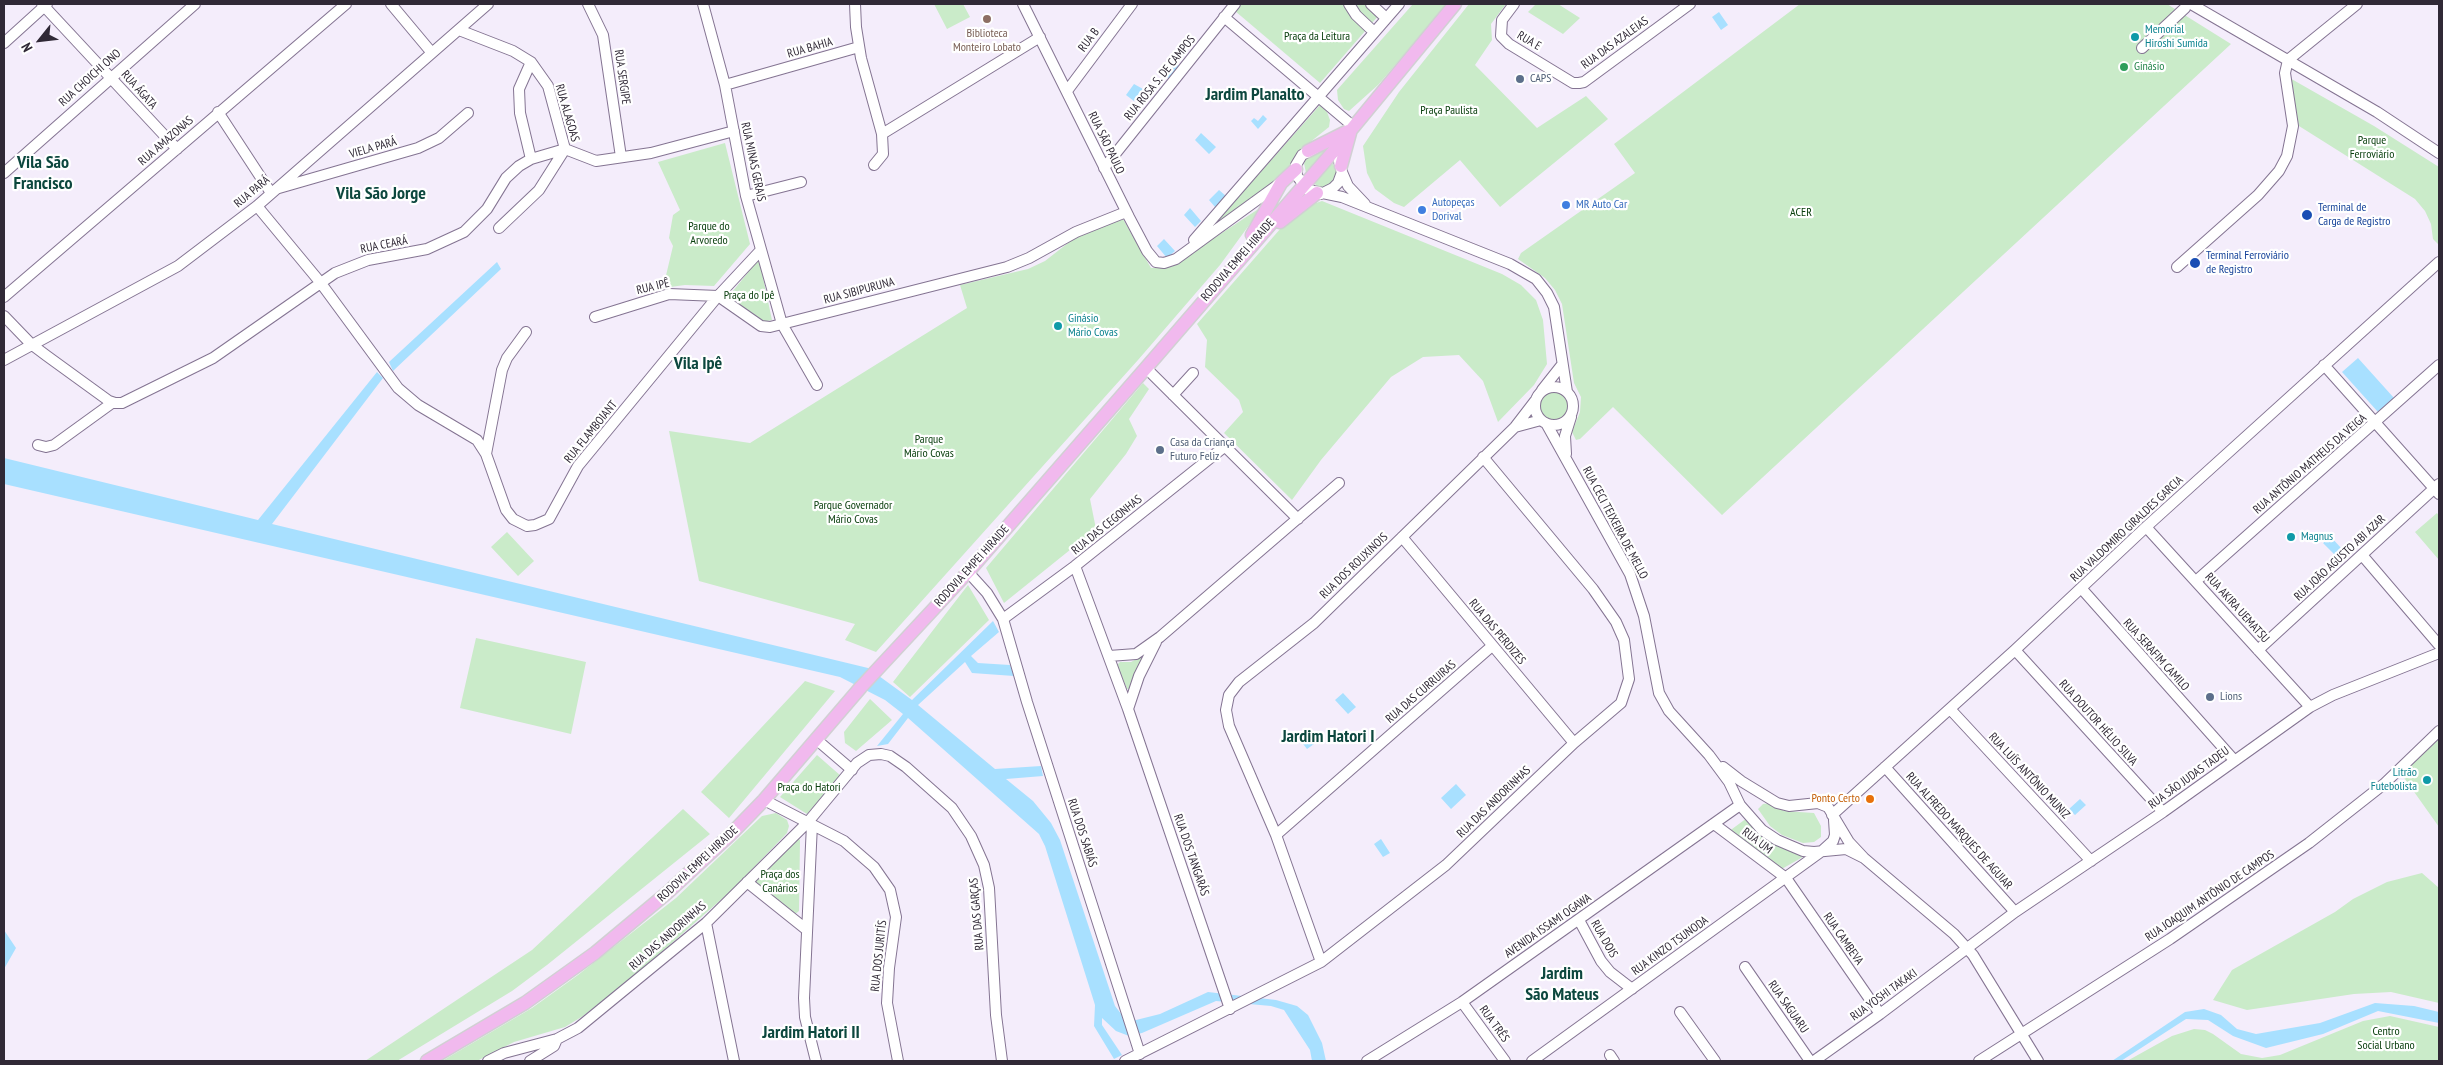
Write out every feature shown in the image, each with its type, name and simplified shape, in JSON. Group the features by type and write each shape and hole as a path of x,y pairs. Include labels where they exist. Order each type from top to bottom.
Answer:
{"main road":[{"name":"RODOVIA EMPEI HIRAIDE","path":"428,1061 525,1003 594,953 674,887 764,800 861,687 968,572 1146,368 1302,185 1332,153 1455,4"},
{"path":"1308,151 1352,129"},
{"path":"1342,169 1352,129"},
{"path":"1239,259 1281,183 1296,169"},
{"path":"1239,259 1290,212 1319,193"}],"street":[{"name":"RUA CHOICHI ONO","path":"4,173 195,4"},
{"name":"RUA AMAZONAS","path":"4,297 346,4"},
{"path":"391,4 432,53"},
{"name":"RUA PARÁ","path":"4,360 163,275 257,206 488,4"},
{"name":"RUA SERGIPE","path":"588,4 603,35 621,158"},
{"name":"RUA MINAS GERAIS","path":"703,4 725,85 746,196 782,324 817,385"},
{"path":"855,4 856,28 882,134 883,154 874,165"},
{"name":"RUA SÃO PAULO","path":"1023,4 1147,252 1156,262 1169,262 1184,252"},
{"name":"RUA B","path":"1067,91 1132,4"},
{"name":"RUA ROSA S. DE CAMPOS","path":"1104,168 1235,4"},
{"path":"1349,4 1356,15 1374,32"},
{"path":"1371,4 1386,18"},
{"path":"1184,252 1400,4"},
{"name":"RUA E","path":"1514,4 1502,20 1501,36 1517,49 1573,83 1579,84"},
{"name":"RUA DAS AZALEIAS","path":"1579,84 1690,4"},
{"path":"2177,267 2258,195 2283,164 2291,140 2293,126 2285,73 2288,60 2357,4"},
{"name":"RUA ÁGATA","path":"45,5 176,149"},
{"path":"4,43 45,5"},
{"path":"2142,48 2188,6 2288,60 2376,112 2439,153"},
{"path":"1224,17 1318,96 1352,129"},
{"name":"RUA ALAGOAS","path":"459,30 514,51 530,62 548,86 565,149 539,190 499,228"},
{"path":"882,134 1040,37"},
{"name":"RUA BAHIA","path":"725,85 860,47"},
{"path":"530,62 519,89 520,113 531,159"},
{"path":"218,112 273,191"},
{"name":"VIELA PARÁ","path":"273,191 418,148 439,138 468,113"},
{"path":"565,149 596,161 651,153 734,131"},
{"path":"1372,210 1352,192 1342,169 1332,153 1318,147 1308,151 1300,158 1296,169 1302,185 1319,193 1342,197 1372,210 1510,264 1536,279 1547,292 1554,307 1561,366 1567,392 1572,401 1572,412 1564,422 1552,425 1544,422 1535,412 1535,401 1561,366"},
{"name":"RUA CEARÁ","path":"112,403 122,403 203,364 335,272 368,260 427,249 464,232 487,209 506,178 519,166 531,159 565,149"},
{"path":"1319,193 1336,186 1342,169"},
{"path":"746,196 801,182"},
{"path":"1184,252 1281,183"},
{"name":"RUA FLAMBOIANT","path":"257,206 320,282 398,388 418,405 471,435 486,454 502,500 513,519 527,526 535,526 549,519 578,466 718,296 760,250"},
{"name":"RUA SIBIPURUNA","path":"718,296 761,326 782,324 1019,263 1076,232 1126,212"},
{"name":"RUA VALDOMIRO GIRALDES GARCIA","path":"1832,815 2439,262"},
{"name":"RUA IPÊ","path":"595,317 669,294 718,296"},
{"path":"4,316 31,344 112,403 54,445 46,447 38,445"},
{"path":"486,454 502,370 526,332"},
{"path":"2324,365 2438,489"},
{"name":"RUA ANTÔNIO MATHEUS DA VEIGA","path":"2196,581 2439,365"},
{"path":"1146,368 1298,519"},
{"path":"1172,395 1193,372"},
{"path":"1542,390 1555,387 1567,392"},
{"name":"RUA DOS ROUXINOIS","path":"1321,962 1276,835 1229,726 1226,717 1226,703 1233,689 1306,630 1514,427 1535,401"},
{"name":"RUA CECI TEIXEIRA DE MELLO","path":"1566,458 1565,436 1572,412"},
{"name":"RUA DOS ROUXINOIS","path":"1514,427 1544,422"},
{"name":"RUA CECI TEIXEIRA DE MELLO","path":"1544,422 1630,574 1644,616 1659,693 1672,715 1706,752"},
{"name":"RUA DAS CEGONHAS","path":"1003,619 1075,566 1224,446"},
{"name":"RUA DAS ANDORINHAS","path":"1125,1061 1321,962 1446,865 1574,743 1621,703 1629,679 1624,640 1608,608 1483,457"},
{"path":"1109,656 1136,654 1160,638 1339,483"},
{"name":"RUA JOÃO AGUSTO ABI AZAR","path":"2258,650 2438,489"},
{"name":"RUA AKIRA UEMATSU","path":"2146,527 2310,707"},
{"name":"RUA DAS PERDIZES","path":"1402,537 1574,743"},
{"path":"2362,555 2439,645"},
{"name":"RUA DOS TANGARÁS","path":"1075,566 1128,709 1230,1009"},
{"name":"RUA DOS SABIÁS","path":"968,572 987,593 1003,619 1027,702 1140,1054"},
{"name":"RUA SERAFIM CAMILO","path":"2081,588 2234,760"},
{"path":"1128,709 1139,676 1152,648 1160,638"},
{"name":"RUA DAS CURRUIRAS","path":"1276,835 1492,646"},
{"name":"RUA DOUTOR HÉLIO SILVA","path":"2015,650 2163,812"},
{"name":"RUA SÃO JUDAS TADEU","path":"1967,948 2015,912 2163,812 2310,707 2333,695 2439,653"},
{"name":"RUA LUÍS ANTÔNIO MUNIZ","path":"1950,709 2091,861"},
{"name":"RUA JOAQUIM ANTÔNIO DE CAMPOS","path":"1979,1061 2170,939 2309,843 2384,784 2439,731"},
{"path":"817,740 852,770"},
{"path":"1706,752 1734,776 1758,792 1784,805 1812,802 1823,804 1849,842 1864,858 1954,934 1967,948 2023,1034 2038,1061"},
{"path":"1706,752 1729,782 1740,805 1755,824 1770,836 1803,851 1846,849 1864,858"},
{"name":"RUA DAS GARÇAS","path":"810,823 852,770 869,755 882,754 890,756 940,794 965,826 984,865 989,888 996,1015 1002,1061"},
{"name":"RUA ALFREDO MARQUES DE AGUIAR","path":"1885,767 2015,912"},
{"name":"AVENIDA ISSAMI OGAWA","path":"1367,1061 1462,1002 1740,805 1745,795 1758,792"},
{"name":"RUA DOS JURITÍS","path":"764,800 844,841 874,867 890,890 896,917 886,1003 898,1061"},
{"path":"1822,851 1833,841 1835,835 1832,815"},
{"path":"810,823 805,1017 816,1061"},
{"name":"RUA DAS ANDORINHAS","path":"557,1039 578,1028 706,923 810,823"},
{"name":"RUA UM","path":"1714,824 1786,878"},
{"name":"RUA KINZO TSUNODA","path":"1532,1061 1822,851"},
{"name":"RUA CAMBEVA","path":"1786,878 1880,1014"},
{"path":"747,882 807,930"},
{"name":"RUA DOIS","path":"1579,920 1601,961 1610,972 1632,989"},
{"path":"706,923 734,1061"},
{"name":"RUA YOSHI TAKAKI","path":"1812,1061 1880,1014 1967,948"},
{"name":"RUA SAGUARU","path":"1744,967 1812,1061"},
{"name":"RUA TRÊS","path":"1462,1002 1505,1061"},
{"path":"1680,1012 1715,1061"},
{"path":"488,1061 557,1039"},
{"path":"530,1061 554,1046 557,1039"}],"green space":[{"path":"934,4 963,4 970,17 947,29"},
{"name":"Praça da Leitura","path":"1241,4 1367,4 1379,15 1320,83 1235,11"},
{"path":"1413,4 1448,4 1378,85 1349,111 1344,109 1338,100 1337,90"},
{"name":"Praça Paulista","path":"1469,4 1506,4 1491,24 1492,40 1475,65 1537,128 1586,96 1608,119 1500,207 1460,160 1404,207 1394,203 1375,189 1367,173 1363,146 1399,92"},
{"path":"1536,4 1558,4 1580,18 1563,34 1528,12"},
{"name":"ACER","path":"1800,4 2167,4 2231,44 1722,515 1613,407 1580,439 1576,440 1572,432 1580,412 1581,397 1574,383 1562,304 1555,290 1545,278 1518,259 1521,253 1635,173 1614,144"},
{"name":"Parque Ferroviário","path":"2288,77 2374,126 2439,167 2439,245 2433,239 2431,224 2425,211 2415,199 2299,126"},
{"path":"1320,105 1327,112 1330,120 1329,127 1299,151 1291,166 1278,180 1212,227"},
{"name":"Parque do Arvoredo","path":"725,143 750,244 714,286 685,285 663,288 673,246 669,238 673,215 680,210 658,162"},
{"path":"1321,151 1325,153 1306,173 1304,163 1308,156"},
{"path":"1332,163 1338,171 1334,183 1323,188 1317,186 1314,183"},
{"path":"1322,201 1502,274 1521,285 1536,300 1543,320 1547,364 1534,385 1498,422 1483,381 1459,355 1423,357 1391,377 1321,460 1292,500 1224,433 1243,412 1239,400 1205,367 1207,340 1197,324 1281,228 1301,208"},
{"name":"Parque Mário Covas","path":"1263,206 1220,265 1138,360 876,652 845,640 855,624 699,581 669,431 750,443 967,308 960,285 1028,269 1045,261 1077,236 1123,219 1151,268 1170,267"},
{"name":"Praça do Ipê","path":"759,259 772,320 763,322 728,297"},
{"path":"1143,383 1149,389 1129,419 1137,436 1126,454 1090,499 1096,529 1004,603 986,568"},
{"path":"1554,392 1564,396 1568,406 1564,416 1554,420 1544,416 1540,406 1544,396"},
{"path":"2437,513 2439,516 2439,560 2415,532"},
{"path":"507,532 534,561 518,576 491,547"},
{"path":"968,585 989,620 910,697 893,682"},
{"path":"476,638 586,662 571,734 460,708"},
{"path":"1142,656 1144,659 1130,689 1127,689 1117,665 1120,662 1131,662"},
{"path":"805,681 835,691 729,818 701,792"},
{"path":"870,699 892,720 856,751 845,743 844,732"},
{"path":"2439,735 2439,827 2400,772"},
{"name":"Praça do Hatori","path":"817,755 841,776 807,814 780,797"},
{"path":"1770,803 1784,811 1814,813 1821,826 1821,837 1814,842 1803,843 1782,835 1770,826 1758,809 1763,804"},
{"path":"683,809 710,834 547,965 512,991 397,1061 365,1061 532,950"},
{"path":"776,813 787,820 789,826 787,833 732,890 638,973 583,1016 565,1027 514,1042 477,1061 442,1061 532,1008 578,975 676,898 762,816"},
{"path":"1747,818 1808,854 1780,870 1728,832"},
{"name":"Praça dos Canários","path":"798,838 800,840 799,911 794,915 755,884 756,880"},
{"path":"2422,873 2439,888 2439,1003 2391,992 2354,994 2247,1010 2213,1000 2232,970 2335,912 2353,899 2387,882"},
{"name":"Centro Social Urbano","path":"2390,1016 2439,1027 2439,1061 2127,1061 2172,1036 2194,1029 2205,1030 2213,1034 2241,1054 2262,1058 2280,1055 2363,1021"}],"water":[{"path":"1719,12 1728,25 1721,30 1712,17"},
{"path":"1173,61 1179,66 1169,79 1162,74"},
{"path":"1134,84 1143,89 1134,101 1126,95"},
{"path":"1263,115 1267,119 1258,129 1251,121 1254,118 1258,121"},
{"path":"1201,133 1216,147 1209,154 1195,140"},
{"path":"1219,190 1226,196 1215,207 1209,200"},
{"path":"1190,208 1201,221 1195,227 1184,215"},
{"path":"1164,239 1175,251 1167,258 1157,246"},
{"path":"497,262 501,269 393,371 389,362"},
{"path":"2358,358 2394,398 2378,412 2342,372"},
{"path":"377,372 383,378 272,524 868,668 912,700 993,621 999,632 971,656 978,663 1010,665 1014,676 972,673 965,662 918,705 995,769 1041,766 1043,776 1006,779 1033,801 1051,823 1060,840 1115,1006 1122,1015 1136,1020 1160,1014 1208,992 1276,1000 1297,1006 1308,1015 1322,1043 1326,1061 1312,1061 1310,1050 1284,1010 1271,1006 1216,1001 1142,1033 1129,1036 1116,1031 1102,1018 1102,1025 1122,1055 1114,1059 1094,1026 1095,1005 1045,846 1039,834 908,718 888,744 877,746 903,714 885,700 840,677 4,484 4,458 258,520"},
{"path":"2330,536 2342,549 2335,555 2323,543"},
{"path":"1343,693 1356,707 1348,714 1335,700"},
{"path":"1303,731 1314,744 1307,749 1297,736"},
{"path":"1456,784 1466,795 1451,809 1441,798"},
{"path":"2080,799 2086,805 2075,815 2069,809"},
{"path":"1381,839 1390,853 1383,857 1374,844"},
{"path":"4,930 16,948 4,969"},
{"path":"2375,1003 2414,1006 2439,1012 2439,1023 2378,1011 2323,1034 2266,1048 2233,1036 2208,1020 2186,1019 2121,1061 2112,1061 2185,1012 2204,1009 2221,1015 2237,1029 2256,1034 2320,1023"}],"place":[{"name":"Biblioteca Monteiro Lobato","path":"987,19"},
{"name":"Memorial Hiroshi Sumida","path":"2135,37"},
{"name":"Ginásio","path":"2124,67"},
{"name":"CAPS","path":"1520,79"},
{"name":"MR Auto Car","path":"1566,205"},
{"name":"Autopeças Dorival","path":"1422,210"},
{"name":"Terminal de Carga de Registro","path":"2307,215"},
{"name":"Terminal Ferroviário de Registro","path":"2195,263"},
{"name":"Ginásio Mário Covas","path":"1058,326"},
{"name":"Casa da Criança Futuro Feliz","path":"1160,450"},
{"name":"Magnus","path":"2291,537"},
{"name":"Lions","path":"2210,697"},
{"name":"Litrão Futebolista","path":"2427,780"},
{"name":"Ponto Certo","path":"1870,799"}],"district":[{"name":"Jardim Planalto","path":"1255,95"},
{"name":"Vila São Francisco","path":"43,173"},
{"name":"Vila São Jorge","path":"381,194"},
{"name":"Vila Ipê","path":"698,364"},
{"name":"Jardim Hatori I","path":"1328,737"},
{"name":"Jardim São Mateus","path":"1562,984"},
{"name":"Jardim Hatori II","path":"811,1033"}],"park label":[{"name":"Parque Governador Mário Covas","path":"853,513"}]}
